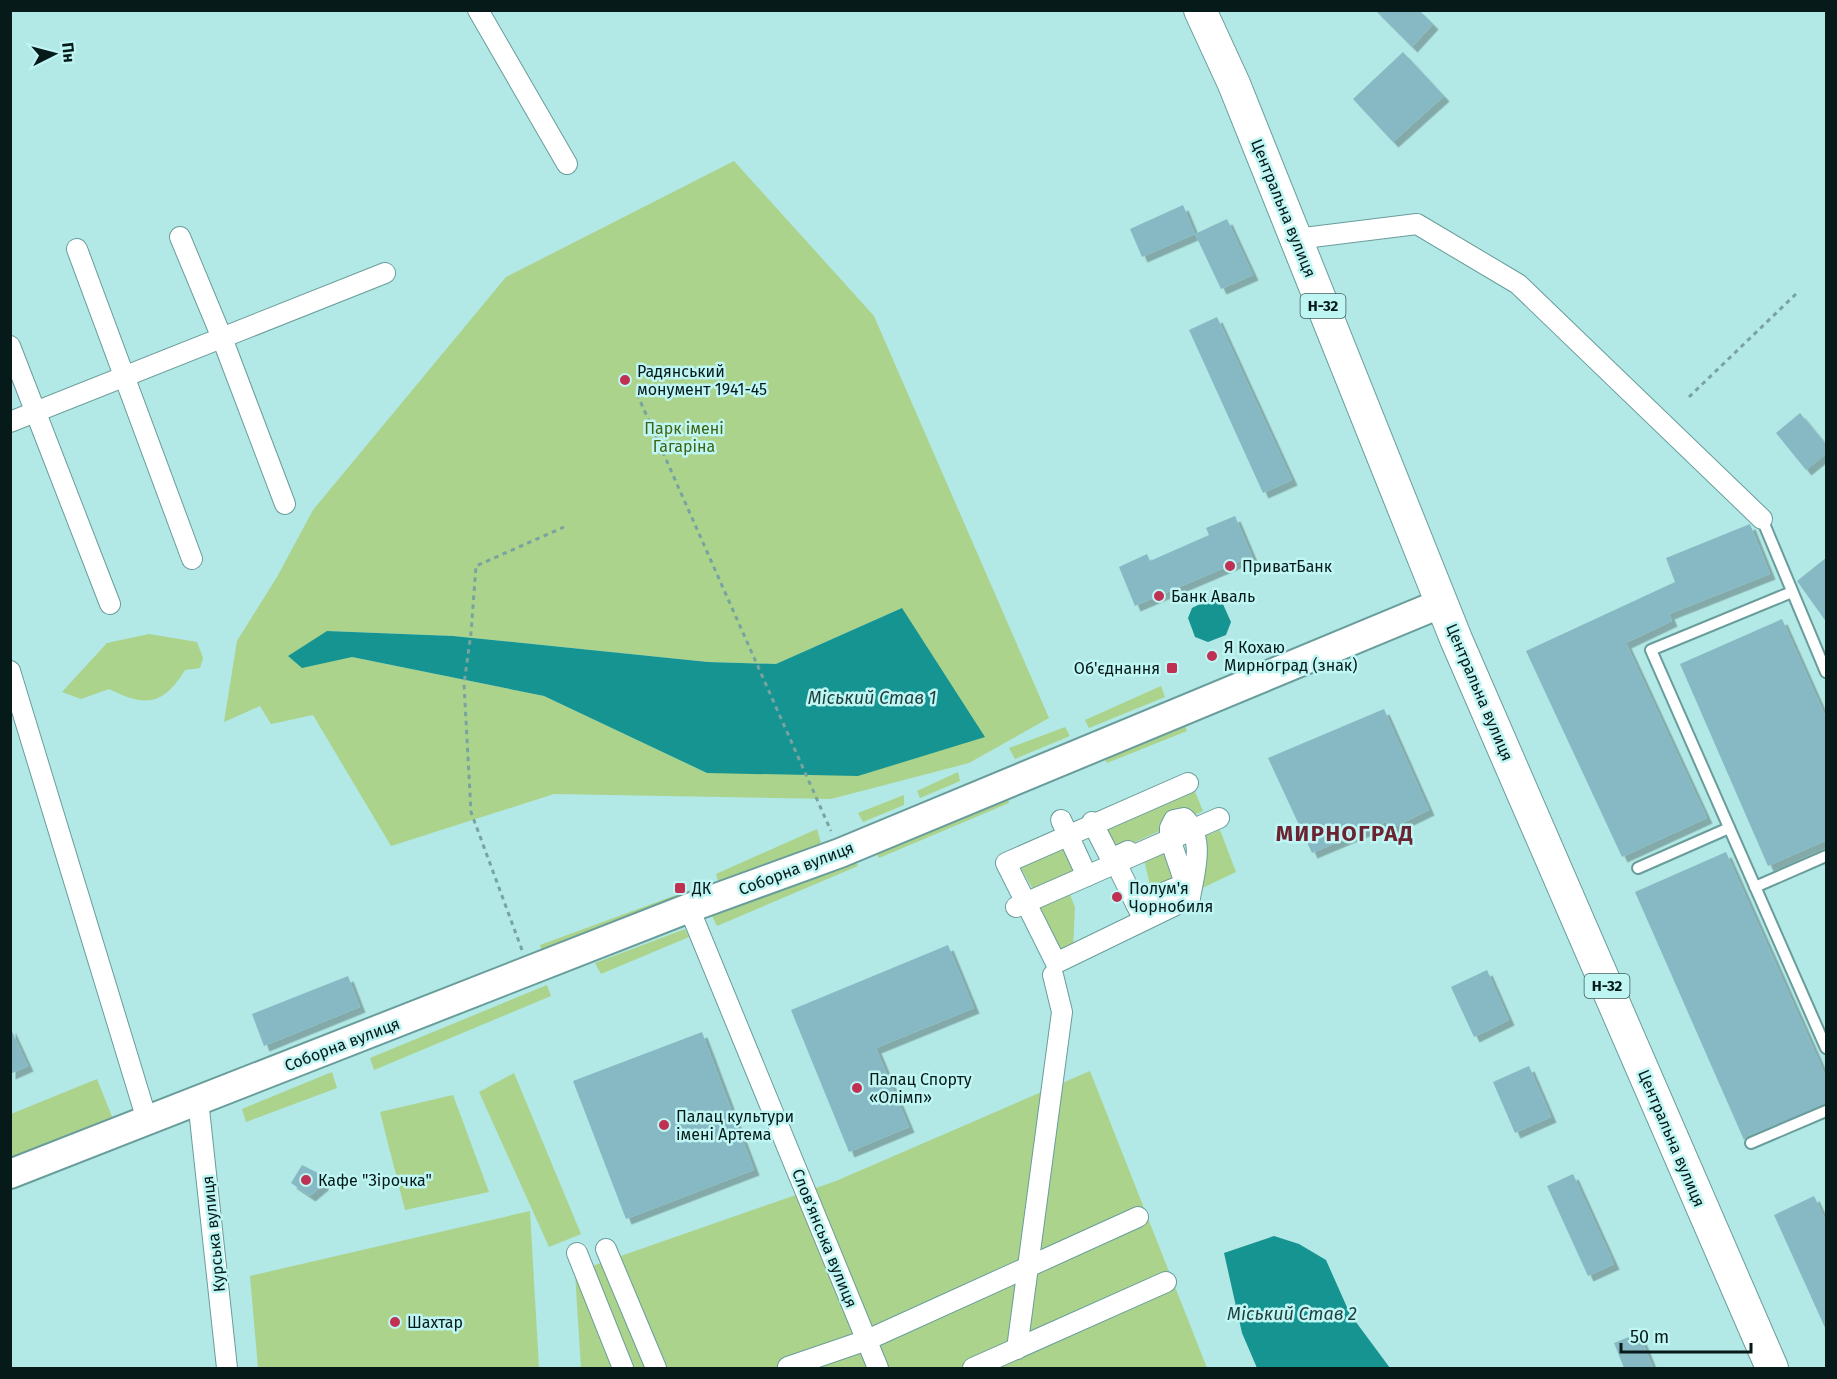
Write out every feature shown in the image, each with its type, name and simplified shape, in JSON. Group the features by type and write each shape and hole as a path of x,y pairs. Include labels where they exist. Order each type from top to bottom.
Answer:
{"main road":[{"name":"Центральна вулиця","path":"1200,10 1234,84 1442,603 1772,1368"}],"street":[{"path":"478,10 567,164"},
{"path":"1296,239 1417,224 1518,284 1762,519"},
{"path":"180,237 222,338 285,504"},
{"path":"76,249 192,559"},
{"path":"10,422 385,273"},
{"path":"10,346 110,604"},
{"name":"Соборна вулиця","path":"10,1174 689,908 840,853 1442,603"},
{"path":"10,671 147,1120"},
{"path":"1170,839 1170,828 1174,820 1184,818 1190,824 1198,849 1187,891 1140,912 1056,963 1006,862 1188,783"},
{"path":"1016,907 1219,818"},
{"path":"1061,820 1087,876"},
{"path":"1092,822 1111,859 1138,845 1146,850"},
{"path":"1116,863 1140,912"},
{"name":"Слов'янська вулиця","path":"689,908 879,1368"},
{"path":"1017,1349 1062,1012 1053,975"},
{"name":"Курська вулиця","path":"198,1100 227,1368"},
{"path":"787,1368 867,1340 1138,1217"},
{"path":"606,1249 656,1368"},
{"path":"577,1253 623,1368"},
{"path":"973,1368 1166,1282"},
{"path":"613,1343 640,1331"}],"lane":[{"path":"1762,519 1827,672"},
{"path":"1792,592 1651,650 1827,1048"},
{"path":"1638,868 1729,828"},
{"path":"1755,887 1827,856"},
{"path":"1751,1143 1827,1111"}],"path":[{"path":"1689,396 1799,291"},
{"path":"638,394 840,853"},
{"path":"529,970 471,812 464,684 471,633 476,566 564,527"}],"green space":[{"name":"Парк імені Гагаріна","path":"734,161 874,316 1049,718 969,763 831,799 554,794 391,846 313,715 271,724 260,706 224,722 237,641 277,577 313,510 506,277","holes":["902,608 707,773 544,696 352,657 289,656 328,631 453,636 708,662 776,664"]},
{"path":"149,634 197,642 203,658 200,668 185,670 169,691 152,700 133,699 109,689 81,699 62,692 107,643"},
{"path":"1161,686 1165,697 1089,728 1085,720"},
{"path":"1182,718 1187,731 1107,763 1102,754"},
{"path":"1065,727 1070,736 1015,759 1009,748"},
{"path":"958,772 960,781 920,798 917,791"},
{"path":"1193,787 1203,811 1114,852 1105,824"},
{"path":"1006,791 1009,803 879,858 874,848"},
{"path":"904,795 904,805 863,822 858,813"},
{"path":"817,829 821,843 719,884 716,874"},
{"path":"1220,830 1236,872 1198,890 1202,837"},
{"path":"1063,844 1078,871 1034,891 1019,865"},
{"path":"1164,848 1178,883 1152,893 1143,856"},
{"path":"854,857 858,866 717,926 712,916"},
{"path":"1068,890 1075,907 1073,949 1058,951 1034,902"},
{"path":"676,895 679,901 543,956 540,945"},
{"path":"685,929 689,937 601,974 595,963"},
{"path":"547,985 551,996 374,1070 370,1058"},
{"path":"1090,1071 1207,1368 581,1368 575,1272 836,1181"},
{"path":"332,1072 337,1088 246,1122 242,1109"},
{"path":"514,1073 581,1234 549,1247 479,1092"},
{"path":"97,1079 115,1124 11,1163 11,1114"},
{"path":"453,1095 489,1192 405,1210 380,1112"},
{"name":"Шахтар","path":"530,1211 539,1368 258,1368 250,1276"}],"water":[{"path":"1212,598 1222,602 1231,622 1226,635 1208,642 1195,637 1188,618 1192,608"},
{"name":"Міський Став 1","path":"902,608 985,737 858,776 707,773 544,696 352,657 302,668 288,656 327,631 453,636 708,662 776,664"},
{"name":"Міський Став 2","path":"1274,1236 1299,1244 1326,1260 1350,1314 1390,1368 1257,1368 1242,1333 1224,1253"}],"building":[{"path":"1375,10 1419,10 1433,24 1412,47"},
{"path":"1403,52 1444,96 1393,142 1353,99"},
{"path":"1183,205 1195,234 1142,257 1130,229"},
{"path":"1227,219 1253,275 1221,289 1195,234"},
{"path":"1217,317 1292,480 1263,493 1189,330"},
{"path":"1800,413 1827,446 1827,453 1806,470 1776,433"},
{"path":"1235,516 1252,556 1135,606 1119,567 1147,554 1150,561 1209,535 1206,528"},
{"path":"1750,524 1770,574 1669,614 1672,621 1626,643 1707,818 1622,857 1526,651 1675,582 1666,558"},
{"path":"1827,557 1827,623 1797,581"},
{"path":"1782,619 1827,720 1827,840 1768,866 1680,664"},
{"path":"1384,709 1429,810 1390,829 1386,822 1312,853 1268,758"},
{"path":"1726,852 1827,1079 1827,1104 1748,1136 1744,1140 1635,892"},
{"name":"Палац Спорту «Олімп»","path":"948,945 974,1008 876,1048 909,1127 849,1152 791,1010"},
{"path":"1487,970 1509,1020 1474,1037 1451,987"},
{"path":"348,976 360,1007 264,1046 252,1014"},
{"path":"10,1027 28,1066 10,1074"},
{"name":"Палац культури імені Артема","path":"702,1032 754,1170 626,1219 573,1081"},
{"path":"1529,1066 1551,1117 1515,1133 1493,1082"},
{"path":"302,1165 324,1176 323,1185 310,1196 291,1183"},
{"path":"1573,1174 1614,1264 1588,1276 1547,1186"},
{"path":"1814,1196 1827,1223 1827,1332 1774,1215"},
{"path":"1639,1333 1653,1368 1624,1368 1614,1343"}],"place":[{"name":"Радянський монумент 1941-45","path":"625,380"},
{"name":"ПриватБанк","path":"1230,566"},
{"name":"Банк Аваль","path":"1159,596"},
{"name":"Я Кохаю Мирноград (знак)","path":"1212,656"},
{"name":"Об'єднання","path":"1172,668"},
{"name":"ДК","path":"680,888"},
{"name":"Полум'я Чорнобиля","path":"1117,897"},
{"name":"Палац Спорту «Олімп»","path":"857,1088"},
{"name":"Палац культури імені Артема","path":"664,1125"},
{"name":"Кафе \"Зірочка\"","path":"306,1180"},
{"name":"Шахтар","path":"395,1322"}],"district":[{"name":"МИРНОГРАД","path":"1345,833"}]}
